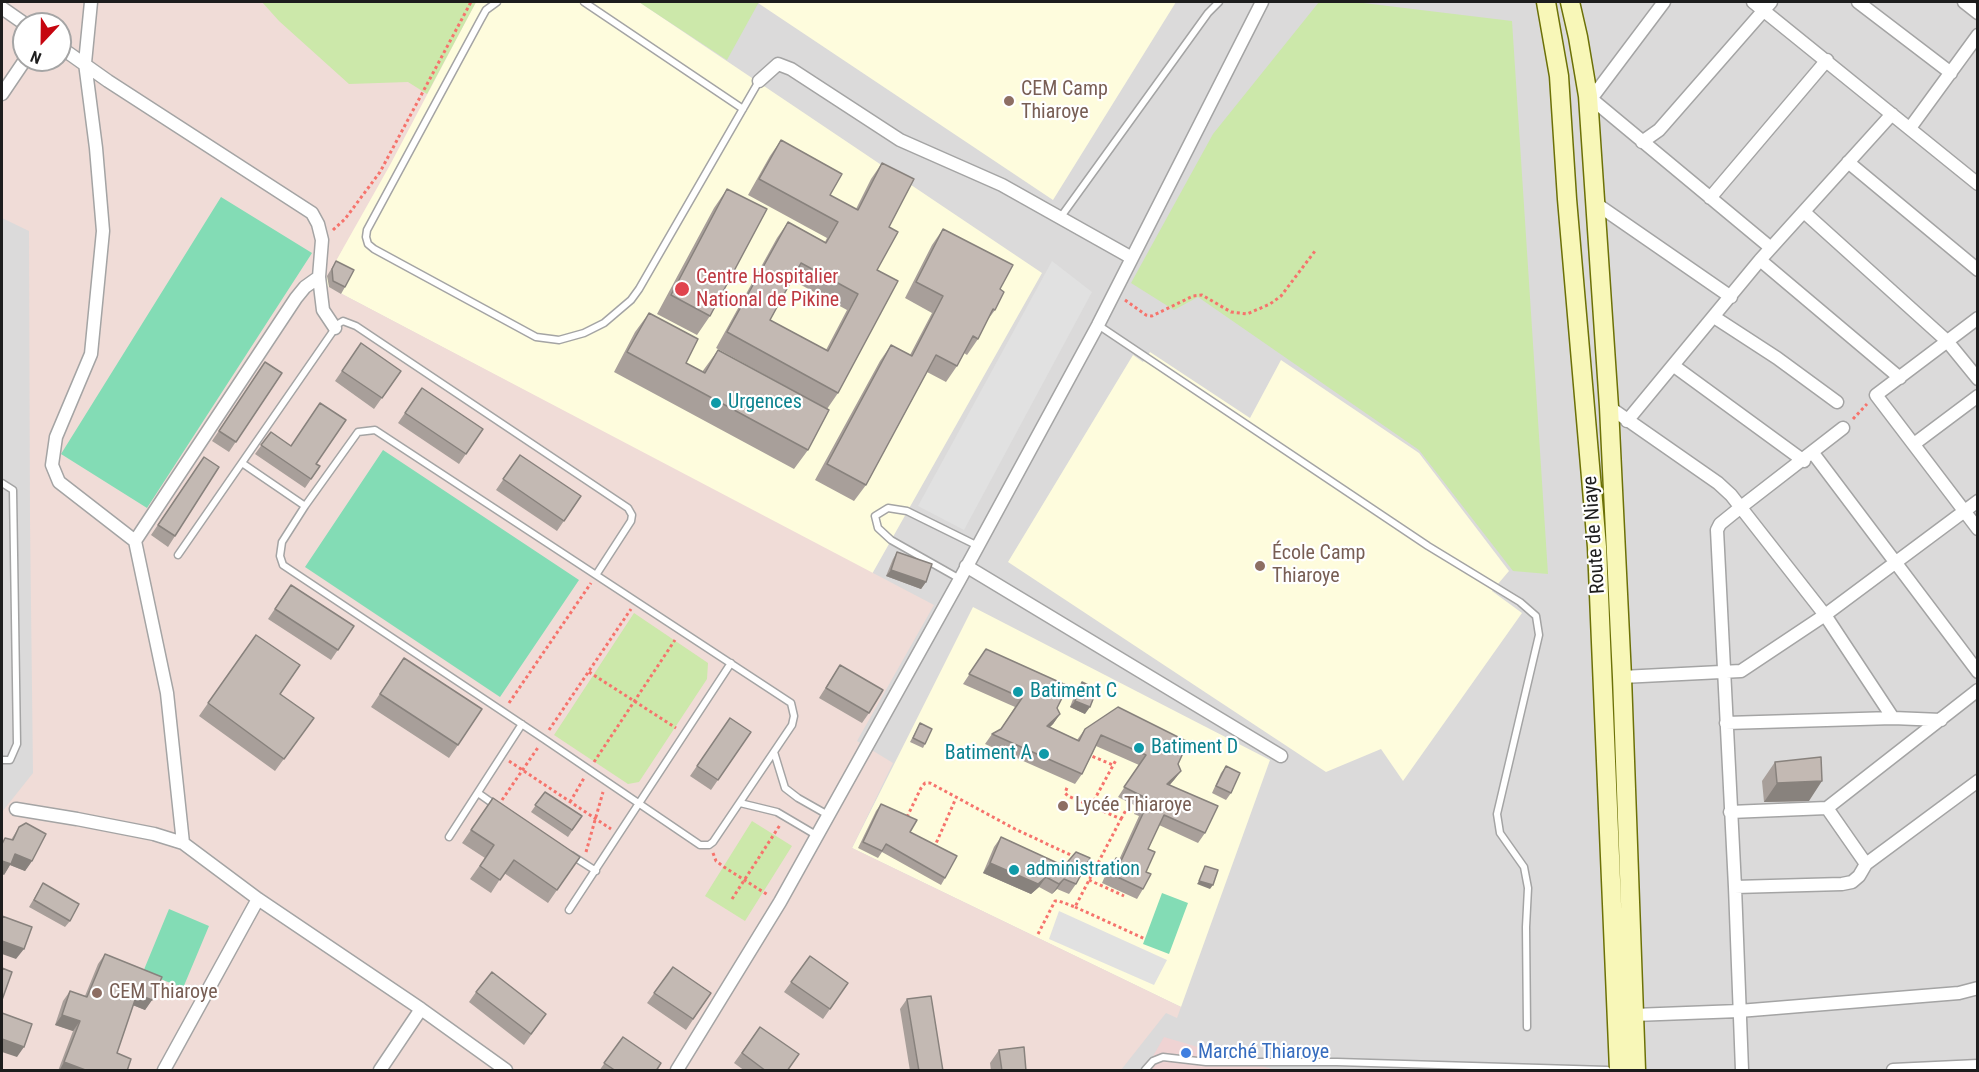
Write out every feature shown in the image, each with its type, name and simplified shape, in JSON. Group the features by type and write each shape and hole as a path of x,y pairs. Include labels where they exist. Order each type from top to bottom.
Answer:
{"main road":[{"name":"Route de Niaye","path":"1546,2 1559,76 1568,211 1597,547 1626,1034 1636,1071"},
{"name":"Route de Niaye","path":"1570,2 1590,98 1609,407 1622,678 1624,994 1634,1015 1626,1034 1619,1071"}],"street":[{"path":"91,2 85,63 96,148 103,231 91,354 56,437 52,465 59,482 135,541 167,693 183,843"},
{"path":"677,1071 780,902 960,579 1098,325 1262,2"},
{"path":"1664,2 1590,98 1771,248"},
{"path":"1752,2 1768,6 1827,60 1977,184"},
{"path":"1858,2 1951,73"},
{"path":"1964,2 1977,13"},
{"path":"1642,142 1659,130 1768,6"},
{"path":"1910,128 1977,35"},
{"path":"72,55 108,81 312,213 318,224 322,240 319,277 323,310 335,328"},
{"path":"1710,198 1827,60"},
{"path":"759,81 778,64 791,69 900,140 1002,185 1132,258"},
{"path":"2,94 17,72"},
{"path":"1627,421 1771,248 1892,114"},
{"path":"1848,162 1977,270"},
{"path":"1595,203 1731,297"},
{"path":"1804,212 1947,341 1977,379"},
{"path":"1761,260 1900,378"},
{"path":"135,541 297,298 305,287 319,277"},
{"path":"1714,317 1777,358 1836,402"},
{"path":"1977,318 1876,395 1977,529"},
{"path":"1674,366 1808,457 1893,562 1977,672"},
{"path":"1914,444 1977,396"},
{"path":"1609,407 1718,483 1741,507 1825,615 1893,718"},
{"path":"1742,1071 1717,530 1720,524 1741,507 1843,428"},
{"path":"1622,678 1741,670 1825,615 1977,501"},
{"path":"966,566 1281,756"},
{"path":"1730,812 1827,808 1977,690"},
{"path":"1726,723 1893,718 1941,720"},
{"path":"1735,887 1852,882 1859,876 1866,864 1977,781"},
{"path":"1827,808 1866,864"},
{"path":"16,809 154,834 183,843 506,1071"},
{"path":"164,1071 258,898"},
{"path":"1634,1015 1739,1011 1959,993 1977,988"},
{"path":"380,1071 421,1009"},
{"path":"1893,1071 1977,1066"}],"lane":[{"path":"497,2 486,10 480,19 367,230 366,237 368,244 374,249 536,337 559,340 584,333 604,323 631,300 639,290 759,81"},
{"path":"584,2 743,109"},
{"path":"1059,219 1219,2"},
{"path":"178,555 335,328 343,321 347,321 628,508 632,515 631,521 596,575"},
{"path":"1098,325 1428,546 1520,602 1536,616 1539,635 1497,814 1500,833 1524,867 1528,888 1527,1028"},
{"path":"375,429 791,703 794,716 792,725 713,842 709,845 700,845 283,565 280,556 282,542 305,506 358,432 375,429"},
{"path":"243,463 305,506"},
{"path":"2,483 13,490 17,744 10,760 2,760"},
{"path":"960,579 891,540 878,528 875,516 888,508 907,510 978,546"},
{"path":"569,910 731,663"},
{"path":"449,837 522,724"},
{"path":"774,753 785,788 828,815"},
{"path":"478,793 498,806"},
{"path":"740,803 769,809 816,835"},
{"path":"564,850 596,871"},
{"path":"1145,1071 1153,1061 1163,1057 1206,1062 1337,1062 1607,1071"},
{"path":"1337,1062 1337,1071"}],"path":[{"path":"322,240 345,219 380,172 471,2"},
{"path":"1114,293 1146,315 1152,316 1198,294 1231,312 1247,314 1281,296 1315,251"},
{"path":"1843,428 1876,395"},
{"path":"503,712 596,575"},
{"path":"498,806 636,601"},
{"path":"570,801 633,701 681,631"},
{"path":"589,672 685,734"},
{"path":"1086,754 1113,765"},
{"path":"502,756 620,835"},
{"path":"1091,806 1116,760"},
{"path":"583,863 606,781"},
{"path":"905,822 921,788 925,783 930,783 1095,867"},
{"path":"1068,785 1066,795 1121,819"},
{"path":"932,853 956,798"},
{"path":"1075,907 1126,810"},
{"path":"732,898 786,817"},
{"path":"709,845 716,861 780,902"},
{"path":"1089,880 1124,896"},
{"path":"1038,934 1055,901 1059,901 1145,939"}],"shaded area":[{"path":"2,2 1977,2 1977,1070 2,1070"},
{"path":"2,2 476,2 390,165 323,284 934,605 857,741 893,763 852,848 1181,1007 1177,1018 1166,1013 1121,1070 2,1070 2,812 33,773 29,231 2,218"},
{"name":"Centre Hospitalier National de Pikine","path":"476,2 639,2 1042,273 872,574 323,284"},
{"name":"CEM Camp Thiaroye","path":"759,2 1176,2 1053,200"},
{"path":"1052,261 1092,292 964,530 918,506"},
{"name":"École Camp Thiaroye","path":"1150,352 1250,418 1281,360 1419,453 1509,571 1492,591 1522,613 1403,781 1381,749 1326,772 1008,562 1133,355 1143,362"},
{"name":"Lycée Thiaroye","path":"973,607 1270,760 1181,1007 852,848"},
{"path":"1059,911 1167,960 1154,985 1049,939"},
{"name":"Marché Thiaroye","path":"1164,1037 1272,1069 1326,1070 1145,1070"}],"green space":[{"path":"262,2 476,2 427,94 408,82 349,84 279,21"},
{"path":"639,2 759,2 727,60"},
{"path":"1319,2 1355,2 1512,21 1548,574 1513,571 1419,450 1198,297 1174,310 1131,283 1213,134"},
{"path":"221,197 312,253 147,508 61,454"},
{"path":"383,450 579,580 500,697 305,567"},
{"path":"634,613 708,663 707,679 639,782 628,784 554,735"},
{"path":"752,821 792,846 745,921 705,896"},
{"path":"1162,893 1188,903 1169,954 1143,944"},
{"path":"169,909 209,926 183,988 143,972"}],"building":[{"path":"781,140 842,174 830,195 858,210 882,163 914,179 889,227 898,232 877,270 898,281 838,393 727,332 788,222 826,243 838,222 759,179","holes":["801,263 858,294 828,351 770,320"]},
{"path":"727,189 767,209 710,316 671,295"},
{"path":"943,229 1013,265 1000,289 1004,292 995,310 993,309 978,339 973,336 957,366 936,355 866,485 827,464 891,345 912,356 943,296 916,282"},
{"path":"336,261 354,270 345,287 333,281 332,269"},
{"path":"649,313 698,339 686,363 705,373 718,350 829,410 808,450 627,352"},
{"path":"361,343 401,371 382,398 342,371"},
{"path":"265,362 282,373 236,442 219,431"},
{"path":"422,388 483,429 466,454 405,413"},
{"path":"320,403 346,420 316,464 320,466 311,479 261,445 271,432 291,446"},
{"path":"520,455 581,496 564,521 503,479"},
{"path":"204,457 219,467 175,536 158,525"},
{"path":"897,552 932,564 926,582 891,570"},
{"path":"291,585 354,626 338,650 275,609"},
{"path":"256,635 300,665 280,694 314,718 284,759 208,703"},
{"path":"986,649 1068,686 1057,708 1060,714 1047,726 1079,741 1085,729 1118,707 1188,742 1178,764 1181,771 1167,784 1218,806 1205,833 1164,815 1148,849 1155,852 1146,872 1151,874 1143,889 1109,873 1116,858 1121,861 1146,807 1141,804 1144,797 1124,787 1146,755 1101,735 1082,774 992,734 1001,729 1022,698 969,674"},
{"path":"404,658 482,709 458,745 380,694"},
{"path":"840,665 883,690 869,713 826,688"},
{"path":"1082,682 1097,689 1090,707 1075,701"},
{"path":"730,718 751,732 718,780 697,766"},
{"path":"920,723 932,729 925,744 913,738"},
{"path":"1821,757 1822,781 1777,783 1775,762"},
{"path":"1226,766 1240,773 1231,793 1216,786"},
{"path":"545,792 582,816 572,830 535,805"},
{"path":"493,798 580,857 557,890 514,860 500,880 480,866 494,845 471,830"},
{"path":"881,804 917,820 910,832 957,856 945,878 886,844 882,851 863,842"},
{"path":"26,823 46,834 32,861 15,854 11,864 2,861 2,844 5,838 13,840 19,827"},
{"path":"1001,837 1064,866 1076,852 1090,858 1076,884 1064,879 1059,884 1046,877 1038,884 990,863"},
{"path":"1205,866 1218,870 1213,885 1199,881"},
{"path":"43,883 79,904 70,921 34,900"},
{"path":"2,916 32,927 24,949 2,941"},
{"path":"105,954 162,977 152,1000 137,994 117,1053 131,1059 127,1071 88,1071 64,1062 80,1021 62,1015 70,991 87,997"},
{"path":"810,956 848,983 830,1009 791,982"},
{"path":"673,967 711,993 693,1019 654,993"},
{"path":"2,968 12,972 2,1000"},
{"path":"492,972 546,1014 531,1034 476,992"},
{"path":"931,996 943,1071 919,1071 907,999"},
{"path":"2,1013 32,1024 24,1047 2,1039"},
{"path":"760,1027 799,1054 787,1071 766,1071 742,1053"},
{"path":"623,1037 661,1063 656,1071 616,1071 604,1063"},
{"path":"1024,1047 1026,1071 1002,1071 999,1050"}],"place":[{"name":"CEM Camp Thiaroye","path":"1009,101"},
{"name":"Centre Hospitalier National de Pikine","path":"682,289"},
{"name":"Urgences","path":"716,403"},
{"name":"École Camp Thiaroye","path":"1260,566"},
{"name":"Batiment C","path":"1018,692"},
{"name":"Batiment D","path":"1139,748"},
{"name":"Batiment A","path":"1044,754"},
{"name":"Lycée Thiaroye","path":"1063,806"},
{"name":"administration","path":"1014,870"},
{"name":"CEM Thiaroye","path":"97,993"},
{"name":"Marché Thiaroye","path":"1186,1053"}]}
